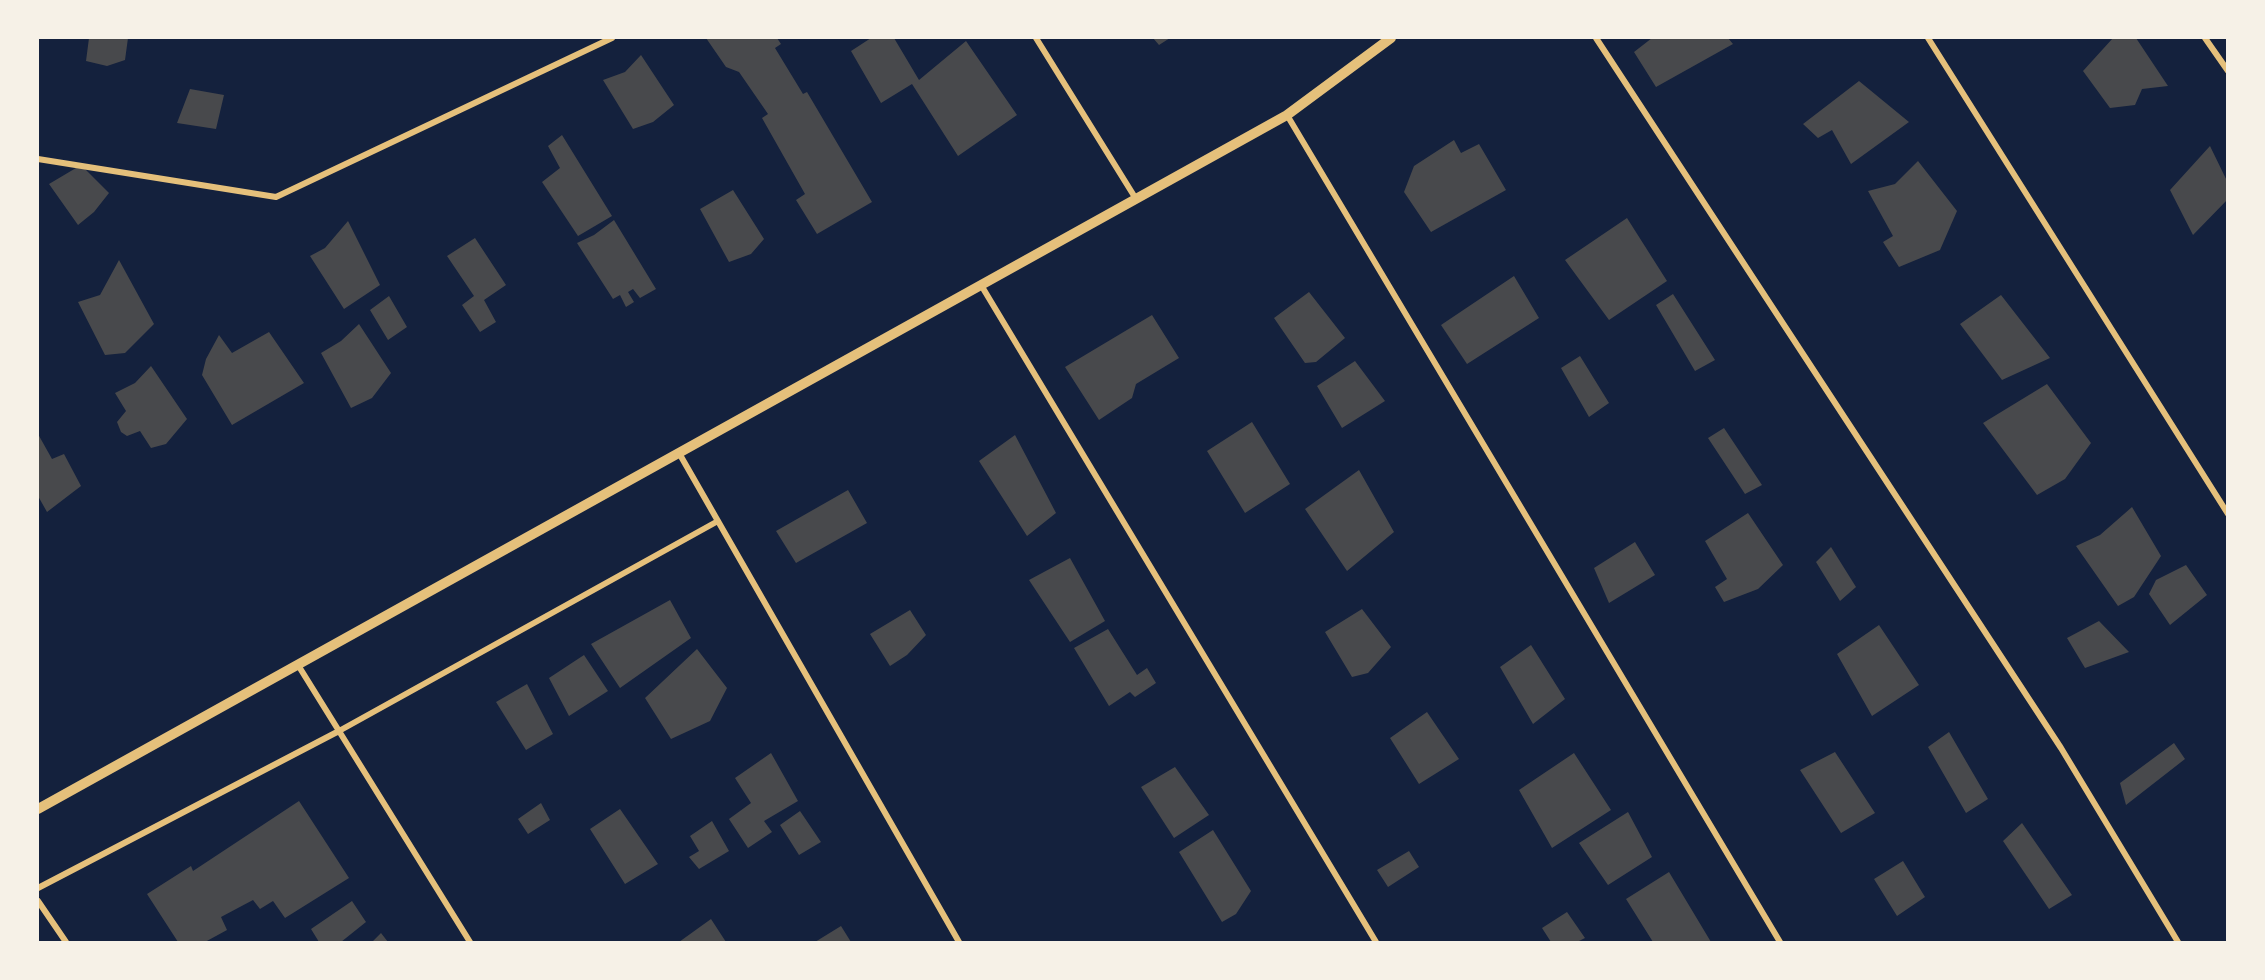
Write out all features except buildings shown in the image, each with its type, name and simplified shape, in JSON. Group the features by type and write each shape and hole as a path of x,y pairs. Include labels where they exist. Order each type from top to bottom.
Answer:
{"street":[{"path":"38,159 276,197 612,38"},
{"path":"1036,38 1136,199"},
{"path":"38,809 1287,115 1391,38"},
{"path":"1596,38 2061,748 2178,942"},
{"path":"1928,38 2228,514"},
{"path":"2205,38 2228,71"},
{"path":"1287,115 1780,942"},
{"path":"981,285 1376,942"},
{"path":"679,453 959,942"},
{"path":"38,888 339,731 718,521"},
{"path":"298,664 470,942"},
{"path":"38,901 66,942"}]}
